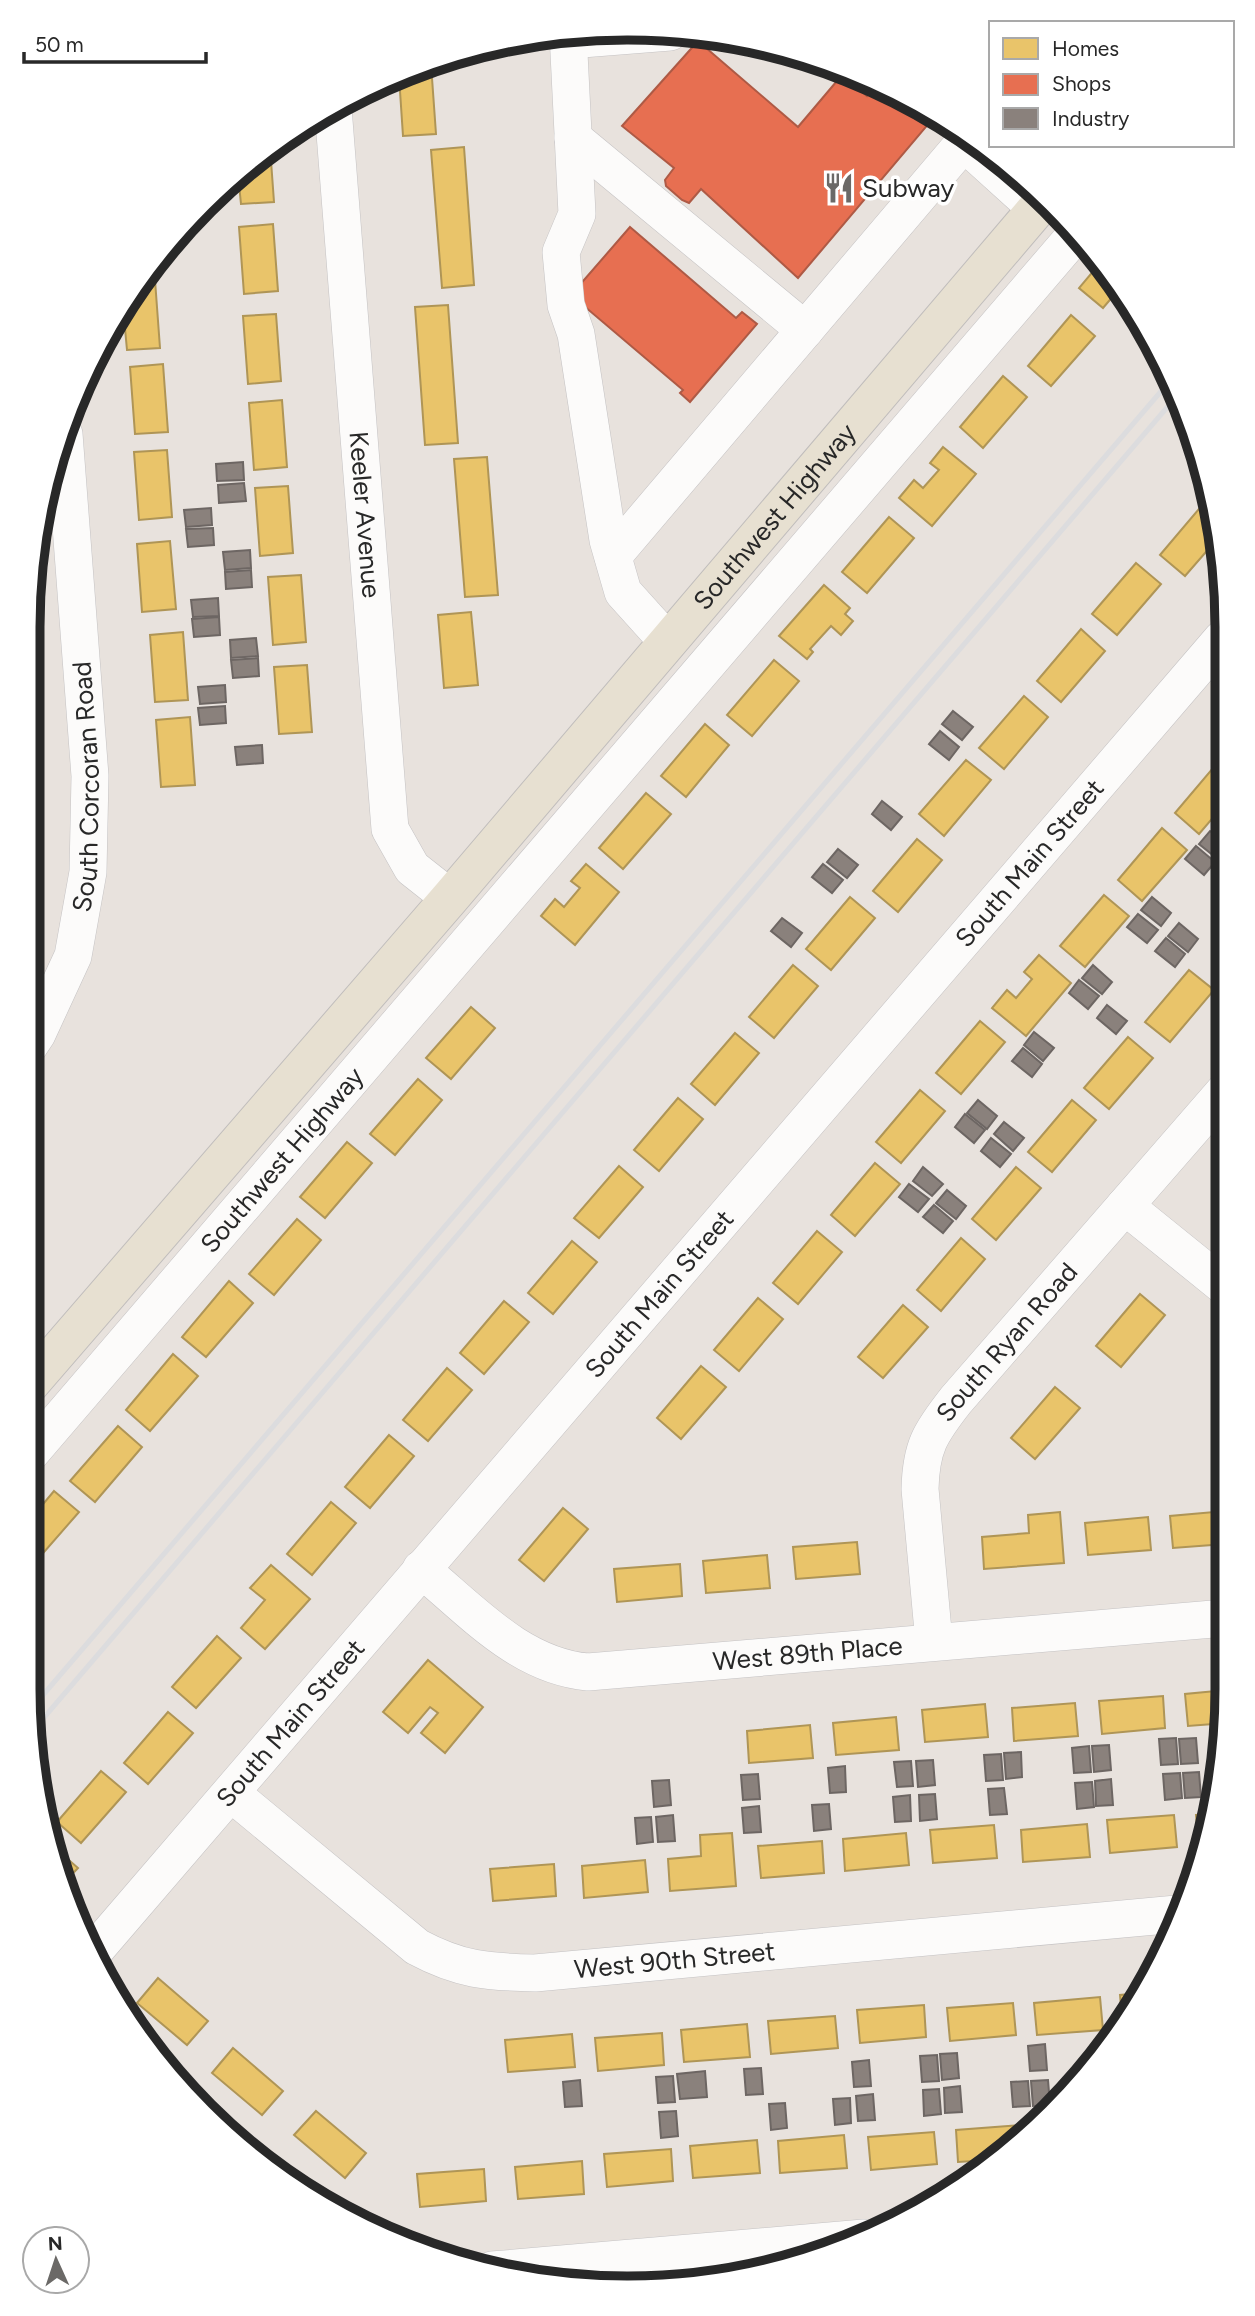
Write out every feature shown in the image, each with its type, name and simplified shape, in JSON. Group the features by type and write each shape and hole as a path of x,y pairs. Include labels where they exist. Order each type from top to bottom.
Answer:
{"main road":[{"name":"Southwest Highway","path":"40,1372 504,835 1038,207"}],"street":[{"path":"568,44 577,214 561,252 566,305 576,334 612,556 623,592 668,642"},
{"name":"Keeler Avenue","path":"334,119 390,829 412,868 450,898"},
{"path":"573,138 805,330"},
{"path":"612,556 962,145"},
{"name":"Southwest Highway","path":"40,1442 1069,241"},
{"name":"South Corcoran Road","path":"40,1028 73,956 88,872 90,776 66,457"},
{"name":"South Main Street","path":"100,1945 1215,647"},
{"path":"504,835 536,862"},
{"name":"South Ryan Road","path":"933,1642 920,1489 921,1464 926,1445 938,1423 956,1401 1215,1102"},
{"path":"1125,1206 1215,1279"},
{"name":"West 89th Place","path":"421,1569 520,1651 544,1663 569,1670 612,1671 1215,1619"},
{"name":"West 90th Street","path":"231,1793 418,1947 446,1962 501,1973 535,1973 1169,1915"},
{"path":"529,2267 825,2241"}],"building: Homes":[{"path":"432,74 436,134 403,136 400,87"},
{"path":"464,147 474,285 442,288 431,150"},
{"path":"271,161 274,202 241,204 239,187"},
{"path":"273,224 278,291 244,294 239,227"},
{"path":"1094,271 1113,297 1103,308 1079,288"},
{"path":"155,280 160,348 127,350 125,325"},
{"path":"448,305 458,443 425,445 415,307"},
{"path":"276,314 281,381 248,384 243,316"},
{"path":"1071,315 1095,336 1051,386 1028,366"},
{"path":"163,364 168,432 135,434 130,367"},
{"path":"1003,376 1027,397 983,448 960,427"},
{"path":"282,400 287,467 254,470 249,403"},
{"path":"943,447 976,474 932,526 899,498 914,480 923,488 939,470 930,463"},
{"path":"167,450 172,517 139,520 134,452"},
{"path":"487,457 498,595 465,597 454,459"},
{"path":"288,486 293,553 260,556 255,488"},
{"path":"1201,506 1209,548 1185,576 1160,555"},
{"path":"889,517 914,538 867,593 842,572"},
{"path":"170,541 176,609 142,612 137,544"},
{"path":"1136,563 1161,584 1117,635 1092,614"},
{"path":"301,575 306,642 273,645 268,577"},
{"path":"824,585 850,608 845,614 853,621 841,635 831,626 810,649 813,652 807,659 779,636"},
{"path":"471,612 478,685 444,688 438,615"},
{"path":"1081,629 1105,651 1061,702 1037,681"},
{"path":"183,632 188,700 155,702 150,635"},
{"path":"774,660 799,681 752,736 727,715"},
{"path":"307,665 312,732 279,734 274,667"},
{"path":"1024,696 1048,717 1004,769 979,748"},
{"path":"190,717 195,785 161,787 156,720"},
{"path":"705,724 729,745 686,797 661,776"},
{"path":"966,760 991,780 944,836 919,814"},
{"path":"1215,766 1215,815 1199,834 1175,813"},
{"path":"646,793 671,814 623,869 599,848"},
{"path":"1162,828 1187,850 1142,901 1118,880"},
{"path":"917,839 942,860 898,912 873,891"},
{"path":"586,864 619,892 575,945 541,916 555,899 564,907 580,888 571,881"},
{"path":"1104,895 1129,916 1085,967 1060,946"},
{"path":"850,897 875,918 831,970 806,949"},
{"path":"1039,955 1071,983 1026,1036 992,1008 1007,990 1016,998 1032,979 1024,972"},
{"path":"793,965 818,986 774,1038 749,1017"},
{"path":"1189,970 1214,990 1170,1042 1145,1022"},
{"path":"471,1007 495,1028 451,1079 426,1058"},
{"path":"980,1021 1005,1042 961,1094 936,1073"},
{"path":"735,1033 759,1053 715,1105 691,1084"},
{"path":"1128,1037 1153,1058 1109,1109 1084,1088"},
{"path":"418,1079 442,1100 395,1155 370,1134"},
{"path":"920,1090 945,1111 901,1163 876,1142"},
{"path":"678,1098 703,1119 659,1171 634,1150"},
{"path":"1072,1100 1096,1120 1052,1172 1028,1152"},
{"path":"347,1142 372,1163 325,1218 300,1197"},
{"path":"875,1163 900,1184 855,1236 831,1215"},
{"path":"619,1166 643,1187 599,1238 574,1218"},
{"path":"1016,1167 1041,1188 996,1240 972,1219"},
{"path":"297,1219 321,1240 274,1295 249,1274"},
{"path":"817,1231 842,1252 798,1304 773,1283"},
{"path":"961,1238 985,1259 941,1311 917,1290"},
{"path":"572,1241 597,1262 553,1314 528,1293"},
{"path":"229,1281 253,1303 206,1357 182,1337"},
{"path":"1140,1294 1165,1315 1121,1367 1096,1346"},
{"path":"758,1298 783,1319 739,1371 714,1350"},
{"path":"504,1301 529,1322 484,1374 460,1353"},
{"path":"903,1305 928,1327 883,1378 858,1357"},
{"path":"173,1354 198,1376 150,1431 126,1410"},
{"path":"701,1366 726,1387 681,1439 657,1418"},
{"path":"447,1368 472,1390 428,1441 403,1420"},
{"path":"1055,1387 1080,1408 1035,1459 1011,1438"},
{"path":"118,1426 142,1447 95,1502 70,1481"},
{"path":"389,1435 414,1456 370,1508 345,1487"},
{"path":"54,1491 79,1512 40,1557 40,1508"},
{"path":"331,1502 356,1523 312,1575 287,1554"},
{"path":"563,1508 588,1529 544,1581 519,1560"},
{"path":"1060,1512 1064,1563 984,1569 982,1537 1029,1533 1028,1515"},
{"path":"1215,1512 1215,1545 1173,1548 1170,1516"},
{"path":"1148,1517 1151,1550 1088,1555 1085,1523"},
{"path":"857,1542 860,1574 796,1579 793,1547"},
{"path":"767,1555 770,1588 706,1593 703,1561"},
{"path":"680,1564 682,1596 617,1602 614,1569"},
{"path":"271,1565 310,1599 265,1649 241,1628 265,1600 250,1588"},
{"path":"217,1636 241,1658 196,1708 172,1687"},
{"path":"428,1660 483,1707 445,1753 421,1733 438,1713 430,1707 408,1733 383,1712"},
{"path":"1215,1691 1213,1724 1188,1726 1185,1694"},
{"path":"1163,1696 1165,1728 1102,1734 1099,1701"},
{"path":"1075,1703 1078,1736 1014,1741 1012,1708"},
{"path":"985,1704 988,1737 925,1742 922,1710"},
{"path":"168,1712 193,1733 148,1784 124,1763"},
{"path":"896,1717 899,1750 836,1755 833,1723"},
{"path":"810,1725 813,1758 749,1763 747,1731"},
{"path":"101,1771 126,1792 81,1843 57,1822"},
{"path":"1174,1815 1177,1847 1110,1853 1107,1820"},
{"path":"1196,1815 1200,1815 1197,1829"},
{"path":"1087,1824 1090,1857 1023,1862 1021,1830"},
{"path":"994,1825 997,1858 933,1863 930,1830"},
{"path":"732,1833 736,1886 670,1891 668,1859 701,1856 700,1835"},
{"path":"906,1833 909,1865 845,1871 843,1839"},
{"path":"822,1841 824,1873 761,1878 758,1846"},
{"path":"65,1857 78,1868 71,1876"},
{"path":"645,1860 648,1892 584,1898 582,1866"},
{"path":"554,1864 556,1896 493,1901 490,1869"},
{"path":"158,1978 208,2021 187,2045 137,2003"},
{"path":"1129,1994 1121,2007 1120,1995"},
{"path":"1100,1997 1103,2030 1037,2035 1034,2003"},
{"path":"1013,2003 1016,2035 950,2041 947,2008"},
{"path":"924,2005 926,2037 860,2043 857,2010"},
{"path":"835,2016 838,2048 771,2054 768,2021"},
{"path":"747,2024 750,2057 684,2062 681,2030"},
{"path":"662,2033 664,2065 598,2071 595,2038"},
{"path":"572,2034 575,2067 508,2072 505,2040"},
{"path":"233,2048 283,2091 262,2115 212,2073"},
{"path":"316,2111 366,2153 345,2178 294,2135"},
{"path":"1020,2125 976,2161 958,2162 956,2130"},
{"path":"934,2132 937,2164 871,2170 868,2137"},
{"path":"844,2135 847,2168 780,2173 778,2141"},
{"path":"757,2140 760,2173 693,2178 690,2146"},
{"path":"671,2149 673,2181 607,2187 604,2154"},
{"path":"582,2161 584,2194 518,2199 515,2167"},
{"path":"484,2169 486,2201 420,2207 417,2174"}],"building: Shops":[{"path":"695,44 703,45 798,127 838,80 856,87 867,96 869,93 887,101 929,124 798,278 701,189 689,203 682,200 666,186 665,180 674,168 622,126"},
{"path":"630,227 736,318 742,312 757,324 690,402 680,393 683,390 571,295"}],"building: Industry":[{"path":"243,462 244,480 217,481 216,464"},
{"path":"244,483 246,501 219,503 218,485"},
{"path":"211,508 212,525 186,527 184,510"},
{"path":"213,528 214,545 188,547 186,529"},
{"path":"250,550 251,568 225,570 223,552"},
{"path":"251,570 252,587 226,589 225,572"},
{"path":"218,598 219,616 193,617 191,600"},
{"path":"219,617 220,635 194,637 192,619"},
{"path":"256,638 258,656 231,658 230,640"},
{"path":"258,658 259,676 233,678 231,660"},
{"path":"225,685 226,702 200,704 198,687"},
{"path":"225,706 226,723 200,725 198,708"},
{"path":"953,711 973,727 962,740 942,724"},
{"path":"940,731 959,747 949,760 929,744"},
{"path":"262,745 263,763 237,765 235,747"},
{"path":"882,801 902,817 891,830 872,814"},
{"path":"1210,831 1215,835 1215,857 1199,844"},
{"path":"1196,846 1215,862 1204,875 1185,859"},
{"path":"838,849 858,865 847,878 827,862"},
{"path":"823,864 843,880 832,893 812,877"},
{"path":"1152,897 1171,913 1161,926 1141,910"},
{"path":"1138,914 1158,930 1147,943 1127,927"},
{"path":"782,918 802,933 791,947 771,931"},
{"path":"1179,923 1198,939 1188,952 1168,936"},
{"path":"1166,938 1185,954 1175,967 1155,951"},
{"path":"1093,965 1112,982 1102,994 1082,978"},
{"path":"1079,980 1099,996 1088,1009 1069,993"},
{"path":"1107,1005 1127,1021 1116,1034 1097,1018"},
{"path":"1034,1032 1054,1048 1043,1061 1024,1045"},
{"path":"1023,1048 1042,1064 1032,1077 1012,1061"},
{"path":"978,1100 997,1116 987,1129 967,1113"},
{"path":"965,1114 985,1130 974,1143 955,1127"},
{"path":"1004,1122 1024,1138 1013,1151 994,1134"},
{"path":"991,1138 1011,1154 1000,1167 981,1151"},
{"path":"923,1167 943,1184 932,1196 913,1181"},
{"path":"909,1184 929,1199 918,1212 899,1197"},
{"path":"947,1190 966,1206 956,1219 936,1203"},
{"path":"934,1205 953,1221 943,1233 923,1217"},
{"path":"1176,1738 1178,1764 1161,1765 1159,1739"},
{"path":"1196,1738 1198,1763 1181,1764 1179,1739"},
{"path":"1109,1745 1111,1770 1094,1772 1092,1746"},
{"path":"1089,1746 1091,1772 1074,1773 1072,1748"},
{"path":"1021,1752 1022,1777 1006,1779 1004,1753"},
{"path":"1001,1754 1003,1780 986,1781 984,1755"},
{"path":"933,1760 935,1785 918,1787 916,1761"},
{"path":"911,1761 913,1786 897,1787 894,1762"},
{"path":"845,1766 846,1792 830,1793 828,1768"},
{"path":"1199,1772 1201,1797 1185,1798 1183,1773"},
{"path":"1180,1773 1182,1798 1165,1800 1163,1774"},
{"path":"758,1774 760,1799 743,1800 741,1775"},
{"path":"1111,1779 1113,1805 1096,1806 1095,1781"},
{"path":"669,1780 671,1805 654,1807 652,1781"},
{"path":"1092,1782 1094,1807 1077,1809 1075,1783"},
{"path":"1004,1788 1007,1814 990,1815 988,1789"},
{"path":"935,1794 937,1819 920,1821 919,1795"},
{"path":"910,1795 911,1821 895,1822 893,1797"},
{"path":"829,1804 831,1829 814,1831 812,1805"},
{"path":"759,1806 761,1832 744,1833 742,1808"},
{"path":"673,1815 675,1841 658,1842 656,1817"},
{"path":"651,1817 653,1842 637,1844 635,1818"},
{"path":"1045,2044 1047,2070 1030,2071 1028,2046"},
{"path":"957,2053 959,2078 942,2080 940,2054"},
{"path":"937,2055 939,2081 922,2082 920,2056"},
{"path":"869,2060 871,2086 854,2087 852,2062"},
{"path":"761,2068 763,2094 746,2095 744,2069"},
{"path":"705,2071 707,2097 680,2099 677,2074"},
{"path":"673,2076 675,2102 658,2103 656,2077"},
{"path":"580,2080 582,2106 565,2107 563,2082"},
{"path":"1048,2080 1049,2097 1041,2106 1033,2106 1031,2081"},
{"path":"1028,2081 1030,2106 1013,2107 1011,2082"},
{"path":"960,2086 962,2112 945,2113 944,2088"},
{"path":"939,2089 941,2114 924,2116 923,2090"},
{"path":"873,2094 875,2120 858,2121 856,2096"},
{"path":"850,2098 851,2123 835,2125 833,2099"},
{"path":"785,2103 787,2128 771,2130 769,2104"},
{"path":"676,2111 678,2136 661,2138 659,2112"}],"railway":[{"path":"41,1698 1163,389"},
{"path":"42,1720 1170,404"}],"place":[{"name":"Subway","path":"839,188"}]}
